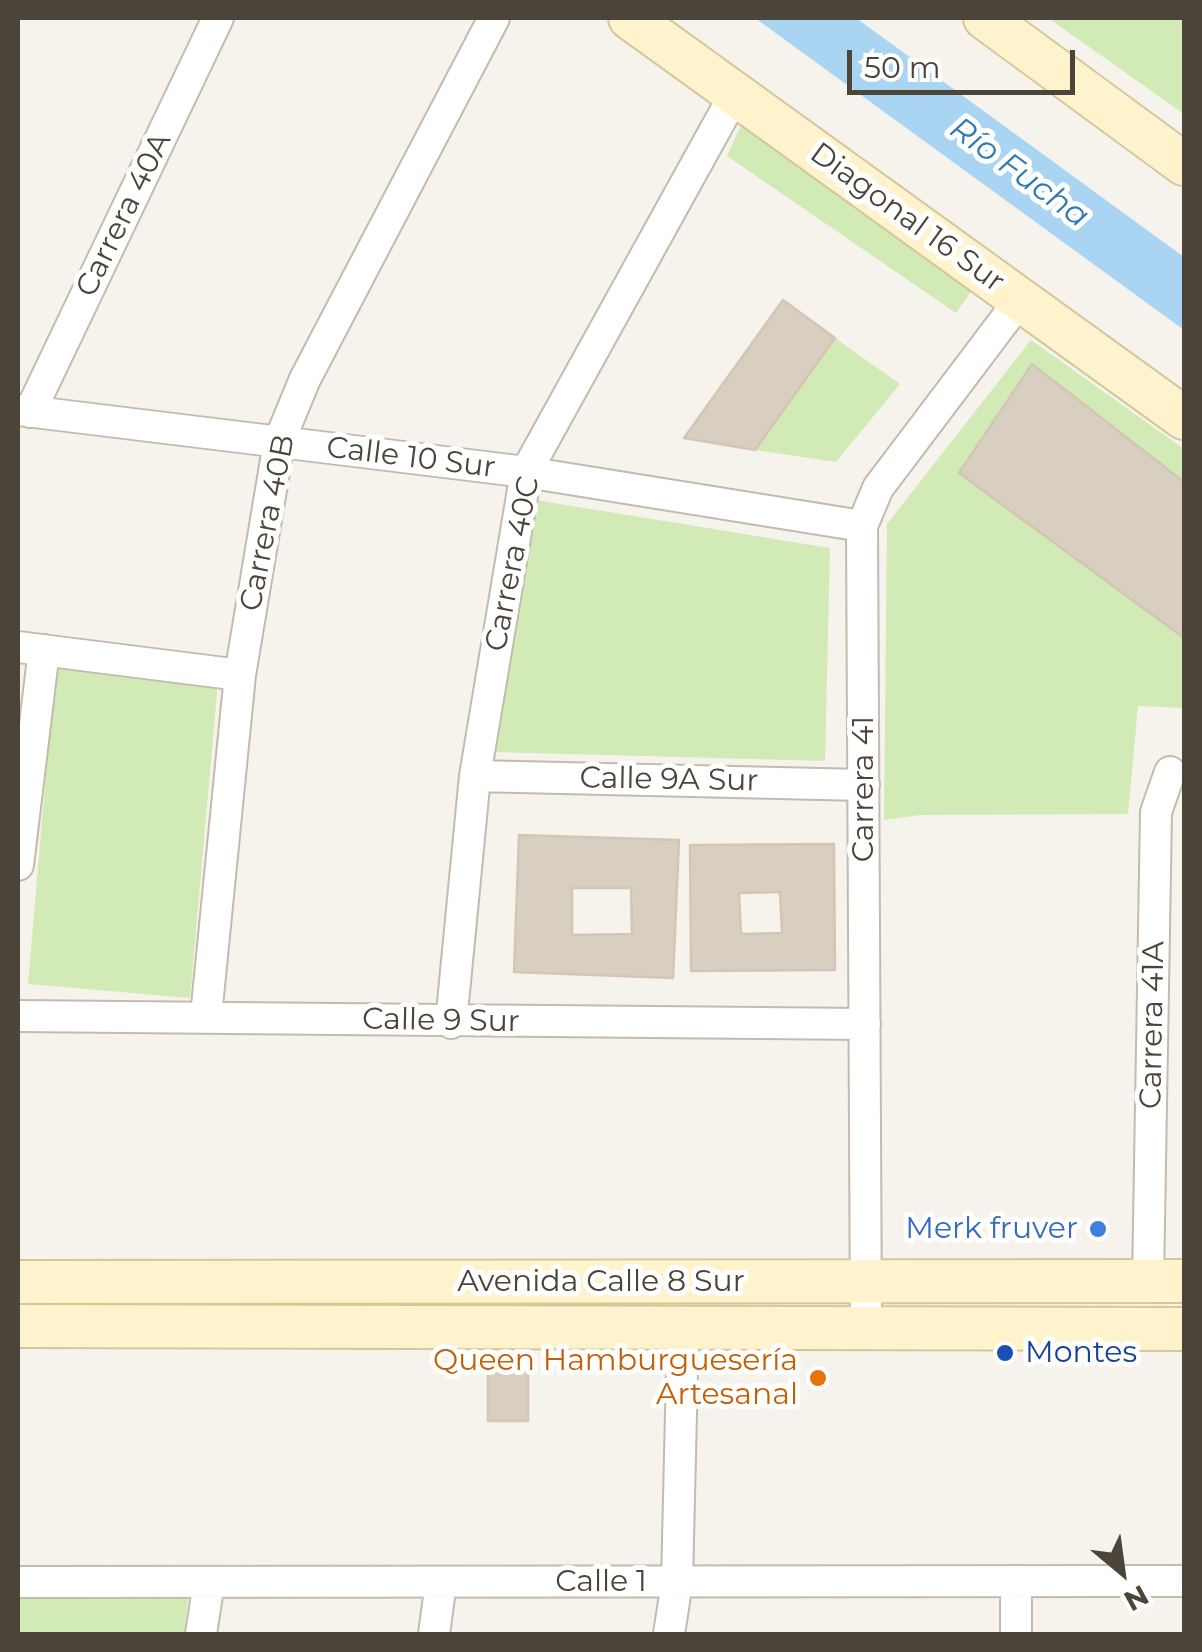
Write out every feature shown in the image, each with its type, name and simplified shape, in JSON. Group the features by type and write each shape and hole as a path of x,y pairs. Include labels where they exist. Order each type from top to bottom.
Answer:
{"main road":[{"name":"Diagonal 16 Sur","path":"630,18 1184,418"},
{"path":"985,18 1184,164"},
{"name":"Avenida Calle 8 Sur","path":"18,1282 1166,1281"},
{"name":"Avenida Calle 8 Sur","path":"18,1326 1184,1329"}],"street":[{"name":"Carrera 40A","path":"24,411 218,18"},
{"name":"Carrera 40B","path":"206,1016 240,675 280,442 304,379 494,18"},
{"name":"Carrera 40C","path":"450,1023 475,776 526,472 734,94"},
{"name":"Carrera 41","path":"866,1329 862,526 878,488 1020,300"},
{"name":"Calle 10 Sur","path":"24,411 526,472 862,526"},
{"path":"18,865 31,648 240,675"},
{"name":"Carrera 41A","path":"1166,1281 1156,812 1170,772"},
{"name":"Calle 9A Sur","path":"475,776 864,784"},
{"name":"Calle 9 Sur","path":"18,1016 865,1024"},
{"path":"669,1634 677,1582 682,1329"},
{"name":"Calle 1","path":"18,1582 1184,1581"},
{"path":"201,1634 208,1582"},
{"path":"434,1634 441,1582"},
{"path":"1016,1582 1016,1634"}],"green space":[{"path":"1048,18 1184,18 1184,114"},
{"path":"741,125 975,286 956,313 727,156"},
{"path":"835,338 900,384 836,462 755,450"},
{"path":"1031,340 1184,449 1184,708 1138,706 1128,814 920,815 884,820 887,524"},
{"path":"535,500 830,548 825,761 494,752"},
{"path":"55,668 218,682 190,998 28,984"},
{"path":"18,1588 189,1589 184,1634 18,1634"}],"water":[{"name":"Río Fucha","path":"755,18 856,18 1184,257 1184,330"}],"building":[{"path":"783,300 835,338 755,450 684,438"},
{"path":"1032,364 1184,482 1184,638 959,473"},
{"path":"519,835 679,840 673,978 514,972","holes":["572,888 631,888 632,934 572,935"]},
{"path":"834,844 835,970 691,971 690,845","holes":["780,892 782,933 741,934 739,893"]},
{"path":"528,1368 528,1421 488,1421 488,1369"}],"place":[{"name":"Merk fruver","path":"1098,1229"},
{"name":"Montes","path":"1005,1353"},
{"name":"Queen Hamburguesería Artesanal","path":"818,1378"}]}
